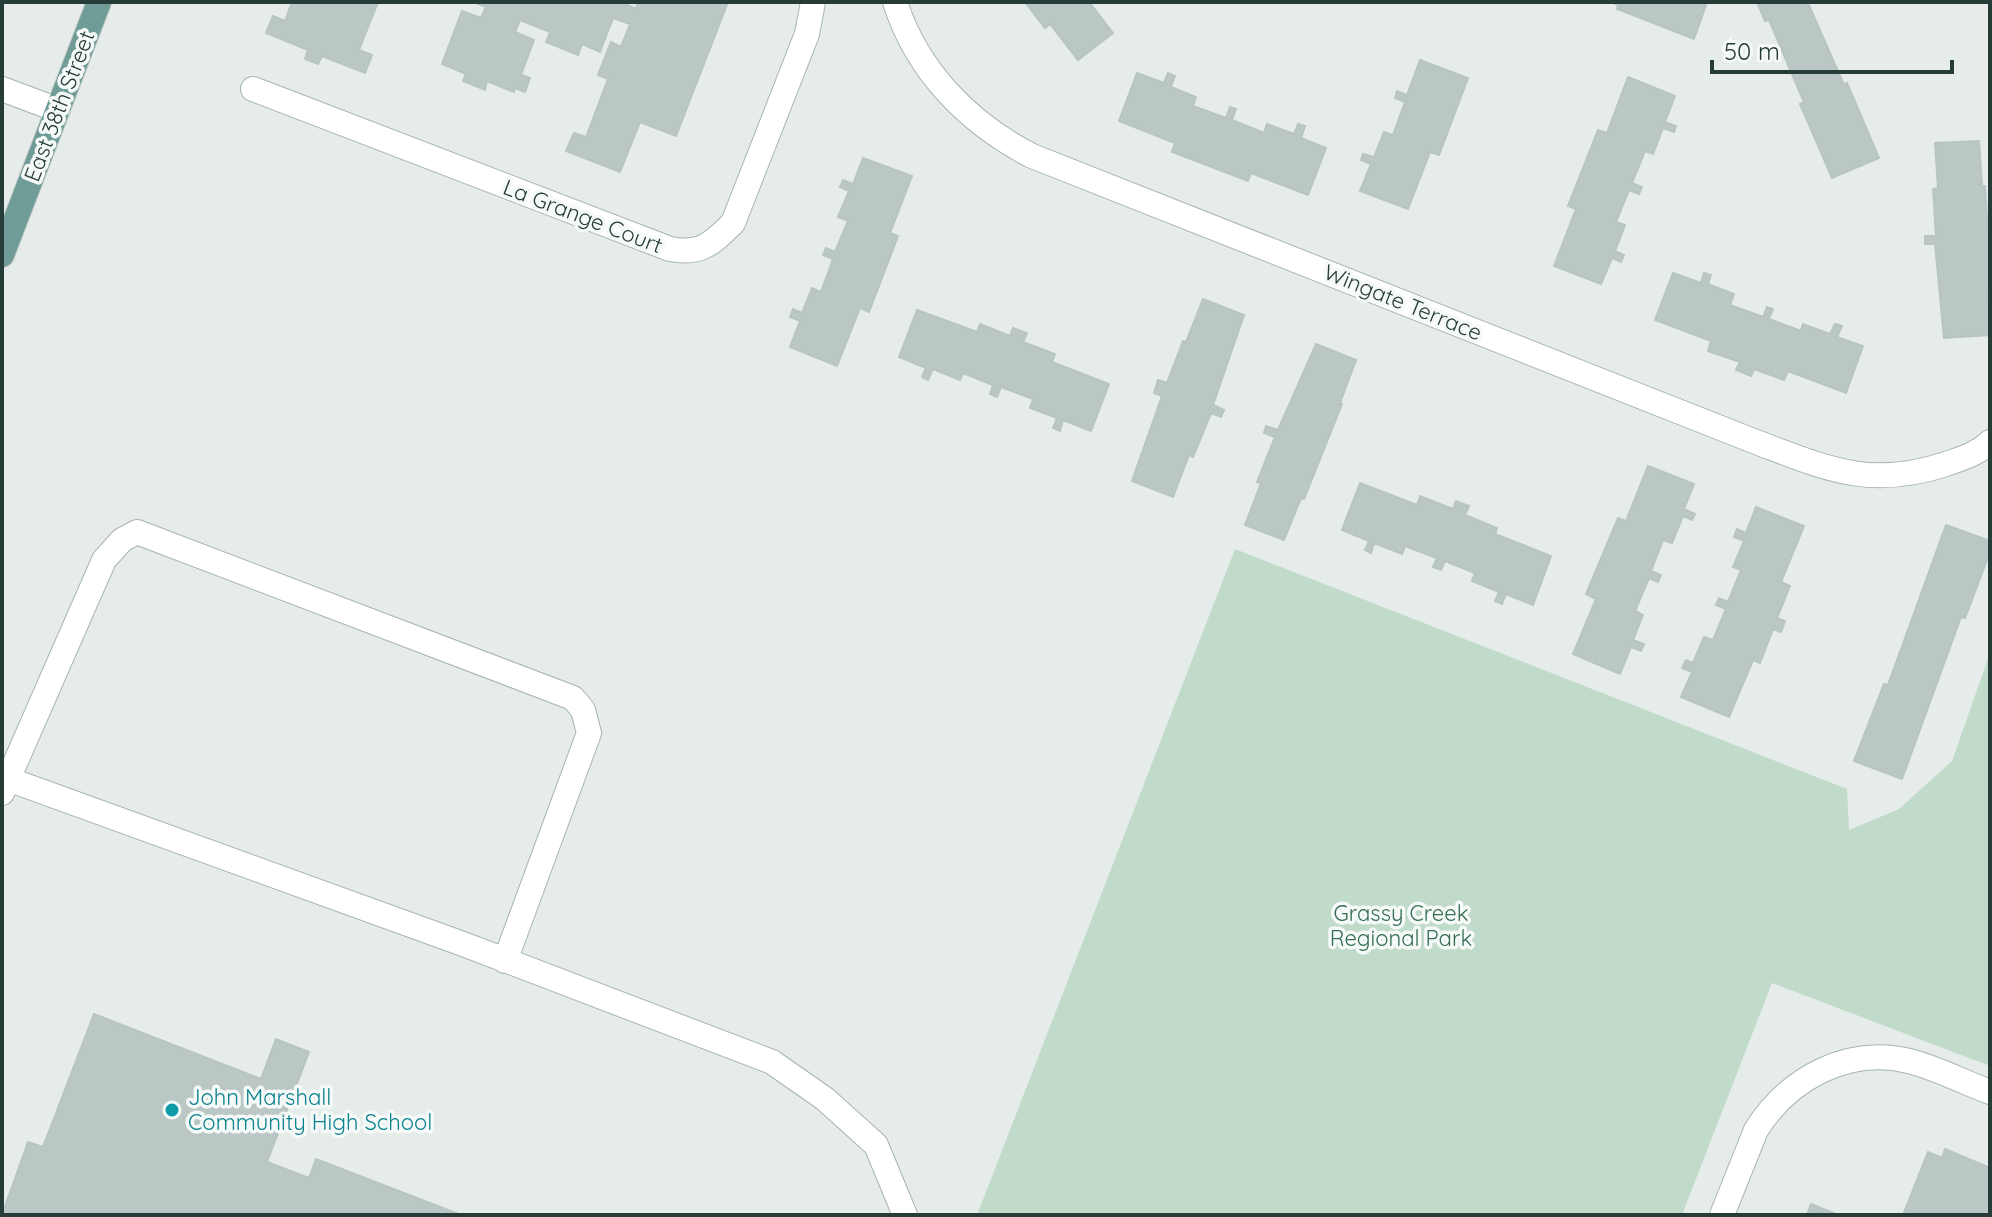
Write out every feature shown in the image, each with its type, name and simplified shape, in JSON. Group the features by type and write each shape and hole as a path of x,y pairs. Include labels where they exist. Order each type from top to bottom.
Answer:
{"main road":[{"name":"East 38th Street","path":"2,255 99,2"}],"street":[{"name":"La Grange Court","path":"253,89 670,249 690,251 715,242 733,223 807,34 813,2"},
{"name":"Wingate Terrace","path":"895,2 903,27 918,54 947,93 987,129 1032,156 1831,469 1872,477 1917,473 1984,448"},
{"path":"2,89 58,110"},
{"path":"505,961 589,733 583,710 573,698 137,532 122,540 104,560 4,783 505,961 772,1062 825,1099 876,1145 905,1215"},
{"path":"1722,1215 1764,1117 1783,1095 1820,1070 1863,1059 1892,1058 1923,1066 1990,1092"}],"green space":[{"name":"Grassy Creek Regional Park","path":"1235,549 1847,789 1849,830 1899,809 1952,761 1990,653 1990,1066 1772,983 1682,1215 977,1215"}],"building":[{"path":"292,2 378,2 359,50 372,55 365,73 322,56 318,64 305,59 308,50 266,33 273,16 285,21"},
{"path":"474,2 621,2 636,9 638,2 728,2 676,136 640,122 620,172 566,151 574,133 586,137 608,79 598,75 611,42 621,47 630,24 613,18 600,52 582,44 578,55 546,42 550,32 520,20 515,32 534,40 521,75 530,78 525,92 515,88 514,92 487,81 485,90 463,81 466,74 442,64 462,11 481,18 486,7"},
{"path":"1025,2 1089,2 1113,33 1078,60 1050,24 1045,28"},
{"path":"1610,2 1707,2 1694,39 1617,9 1618,5"},
{"path":"1757,2 1810,2 1844,85 1847,83 1879,158 1832,178 1800,104 1804,102 1769,20 1765,21"},
{"path":"1420,60 1468,78 1439,155 1430,152 1408,209 1360,191 1371,164 1361,160 1363,154 1374,157 1384,132 1393,135 1405,102 1395,98 1397,91 1407,95"},
{"path":"1137,73 1164,83 1168,73 1175,76 1171,87 1196,97 1193,106 1226,118 1230,107 1236,109 1232,120 1264,133 1267,124 1294,134 1298,124 1305,126 1301,138 1326,148 1308,195 1251,173 1248,181 1172,152 1175,143 1119,121"},
{"path":"1628,77 1675,96 1665,122 1676,126 1674,132 1663,128 1653,154 1645,151 1632,183 1642,187 1639,194 1629,190 1616,222 1625,225 1615,251 1624,255 1621,262 1612,258 1601,284 1554,266 1576,209 1568,206 1598,130 1607,133"},
{"path":"1979,141 1990,266 1990,289 1987,289 1990,335 1944,338 1935,244 1925,244 1925,236 1936,236 1933,189 1938,188 1935,143"},
{"path":"863,158 912,176 890,233 898,236 869,312 860,308 837,366 790,347 800,321 790,317 793,309 802,313 812,288 821,292 833,259 823,255 826,248 835,252 848,221 838,217 849,191 840,187 843,180 853,184"},
{"path":"1673,273 1701,283 1704,273 1711,275 1708,284 1734,294 1730,305 1763,317 1767,307 1773,309 1769,319 1801,331 1803,324 1830,334 1835,324 1842,326 1837,337 1863,346 1846,393 1788,371 1784,380 1754,369 1751,376 1736,370 1740,362 1708,351 1711,341 1655,320"},
{"path":"1203,299 1244,315 1213,405 1224,410 1221,417 1211,413 1193,457 1189,455 1173,497 1132,481 1162,396 1154,393 1158,380 1167,383"},
{"path":"917,310 977,332 980,324 1010,336 1013,328 1027,333 1023,342 1055,354 1052,362 1109,384 1091,431 1063,420 1060,431 1053,428 1057,418 1030,408 1033,399 1001,387 997,397 990,394 993,385 963,373 960,380 933,369 928,380 922,377 926,368 899,357"},
{"path":"1316,344 1356,360 1304,499 1301,498 1284,540 1245,525 1261,483 1257,482 1275,437 1264,433 1266,426 1278,430"},
{"path":"1648,466 1694,484 1684,509 1695,514 1692,520 1683,516 1672,543 1663,540 1651,571 1661,575 1658,582 1649,578 1635,611 1643,615 1633,640 1644,644 1641,651 1631,647 1620,674 1573,654 1596,599 1586,594 1618,518 1626,521"},
{"path":"1360,483 1417,505 1420,496 1453,509 1456,501 1469,506 1465,515 1497,528 1495,534 1551,556 1533,605 1506,594 1502,604 1495,601 1499,592 1472,581 1475,573 1445,561 1441,570 1433,567 1437,558 1405,546 1402,554 1374,543 1371,553 1365,550 1369,541 1342,530"},
{"path":"1756,507 1804,526 1781,582 1790,586 1777,618 1785,621 1781,632 1773,629 1760,663 1753,660 1729,717 1681,697 1692,672 1682,668 1686,660 1693,663 1704,637 1713,640 1726,609 1716,605 1719,598 1728,602 1741,570 1733,567 1744,541 1734,537 1737,529 1746,533"},
{"path":"1946,525 1990,541 1990,552 1965,618 1961,617 1902,779 1854,761 1884,684 1888,685"},
{"name":"John Marshall Community High School","path":"94,1014 261,1079 276,1039 309,1052 267,1162 309,1178 316,1159 461,1215 2,1215 28,1142 43,1147"},
{"path":"1945,1149 1990,1168 1990,1215 1903,1215 1928,1152 1942,1158"},
{"path":"1811,1204 1838,1215 1807,1215"}],"place":[{"name":"John Marshall Community High School","path":"172,1110"}]}
